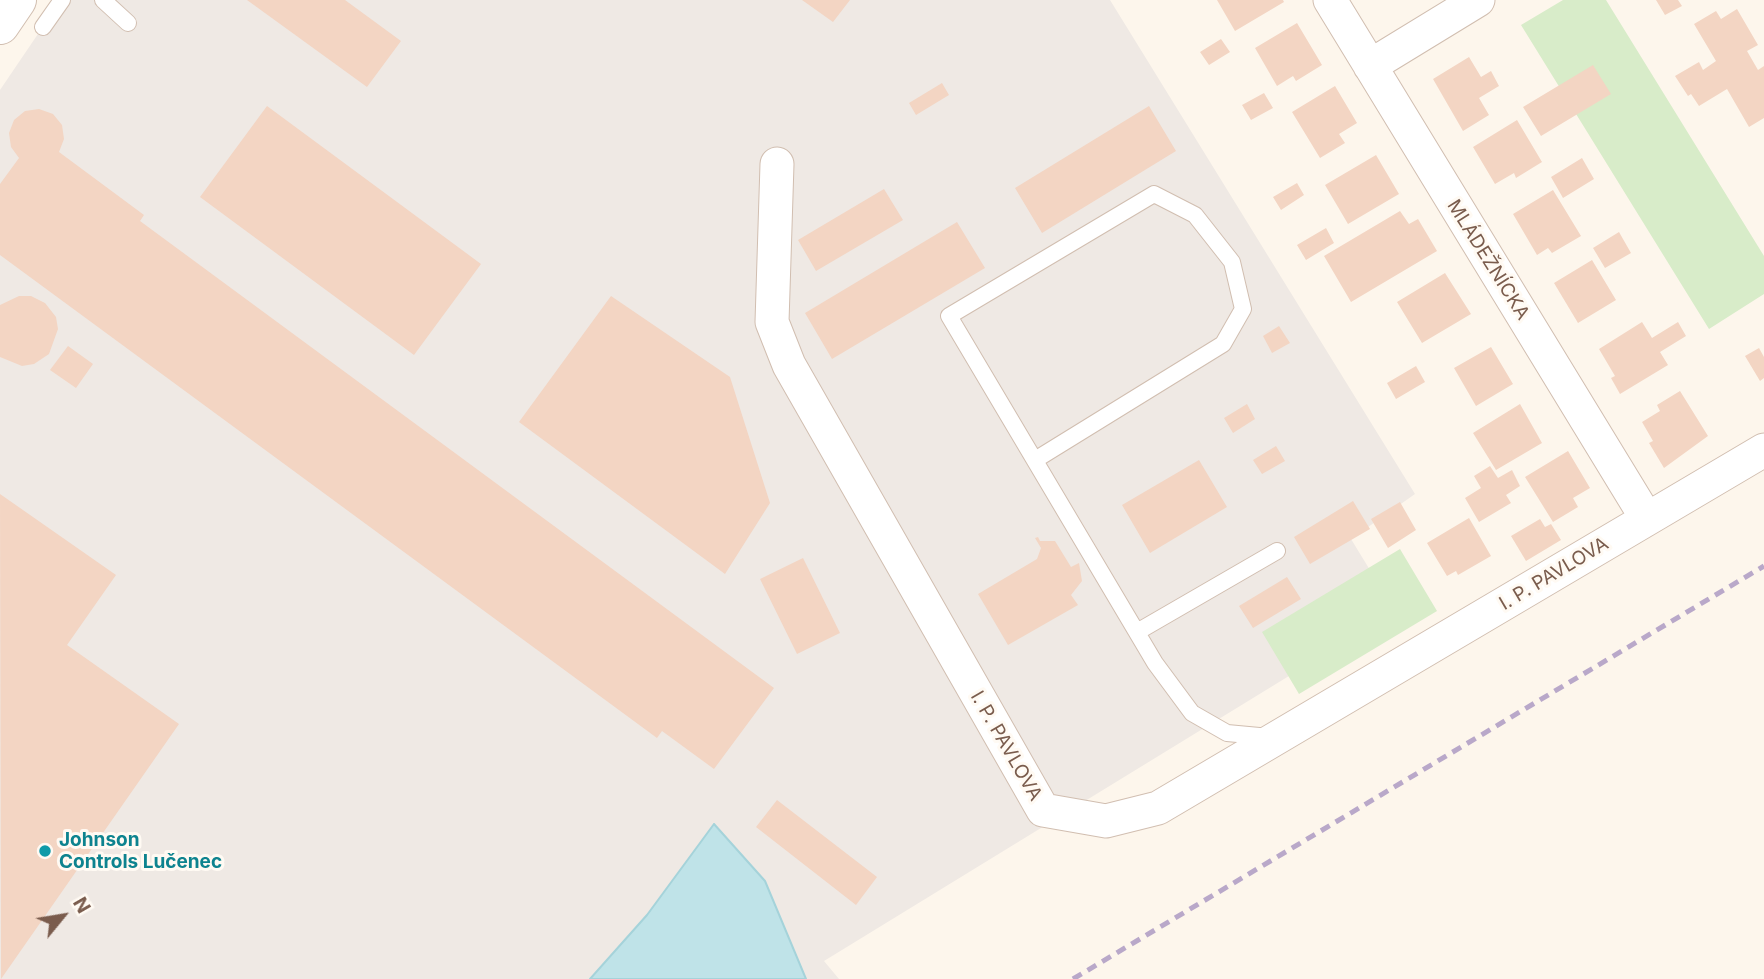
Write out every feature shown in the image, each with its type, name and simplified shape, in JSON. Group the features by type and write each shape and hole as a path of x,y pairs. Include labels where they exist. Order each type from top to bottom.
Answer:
{"street":[{"name":"MLÁDEŽNÍCKA","path":"1330,0 1647,519"},
{"path":"1370,66 1478,0"},
{"path":"0,25 30,13"},
{"name":"I. P. PAVLOVA","path":"777,164 772,322 789,365 1043,810 1106,821 1158,808 1764,450"}],"lane":[{"path":"30,13 62,0"},
{"path":"103,0 128,23"},
{"path":"1035,460 1223,344 1243,309 1233,262 1195,215 1154,194 949,316 1137,632 1192,713 1227,733 1279,738"},
{"path":"1137,632 1277,551"}],"shaded area":[{"path":"61,0 1110,0 1415,494 1351,539 1395,611 824,961 839,979 0,979 0,90"}],"green space":[{"path":"1563,0 1606,0 1764,256 1764,294 1709,329 1521,25"},
{"path":"1400,549 1437,611 1299,694 1262,632"}],"water":[{"path":"714,824 765,881 806,979 590,979 647,915"}],"building":[{"path":"247,0 345,0 401,41 367,87"},
{"path":"802,0 850,0 833,22"},
{"path":"1217,0 1283,0 1284,2 1235,31"},
{"path":"1656,0 1678,0 1682,6 1665,15"},
{"path":"1737,9 1758,45 1747,51 1758,70 1764,66 1764,118 1749,127 1727,89 1699,106 1691,94 1688,96 1675,76 1699,62 1703,70 1716,61 1694,24 1716,11 1721,19"},
{"path":"1297,23 1322,65 1296,81 1293,76 1277,86 1255,48"},
{"path":"1221,39 1230,52 1209,65 1200,52"},
{"path":"1469,57 1481,77 1491,71 1499,86 1479,98 1489,115 1463,131 1433,79"},
{"path":"1593,65 1611,94 1541,136 1523,107"},
{"path":"942,83 949,95 916,115 909,103"},
{"path":"1335,86 1357,123 1339,134 1345,143 1320,158 1292,112"},
{"path":"1264,93 1273,108 1251,120 1242,105"},
{"path":"267,106 481,264 414,355 200,197"},
{"path":"1149,106 1176,151 1042,233 1015,188"},
{"path":"39,109 53,114 62,125 64,139 59,152 144,215 140,221 774,688 714,769 662,731 657,738 0,255 0,184 19,158 11,147 9,133 14,120 25,111"},
{"path":"1517,120 1542,162 1516,178 1514,173 1495,184 1473,147"},
{"path":"1376,155 1399,194 1348,224 1325,185"},
{"path":"1582,158 1594,179 1563,198 1551,177"},
{"path":"1297,183 1304,195 1281,210 1273,197"},
{"path":"884,189 903,220 816,271 798,240"},
{"path":"1553,190 1581,236 1552,253 1548,248 1537,255 1513,214"},
{"path":"1400,211 1409,224 1418,219 1437,251 1351,302 1324,256"},
{"path":"957,222 985,268 832,359 805,313"},
{"path":"1326,228 1334,243 1306,260 1297,245"},
{"path":"1619,232 1631,253 1605,268 1593,248"},
{"path":"1592,260 1616,300 1578,323 1554,283"},
{"path":"1445,273 1471,314 1422,343 1397,302"},
{"path":"19,296 31,296 45,303 56,317 58,329 49,354 34,364 22,366 0,357 0,305"},
{"path":"611,296 730,377 770,503 725,574 519,422"},
{"path":"1642,322 1652,338 1678,322 1686,336 1660,352 1668,365 1620,394 1611,378 1615,376 1599,349"},
{"path":"1279,326 1290,343 1272,353 1263,336"},
{"path":"68,346 93,364 76,388 50,370"},
{"path":"1491,347 1513,384 1476,406 1454,368"},
{"path":"1759,348 1764,357 1764,378 1760,381 1745,356"},
{"path":"1416,366 1425,382 1396,399 1387,383"},
{"path":"1680,391 1708,436 1664,468 1649,443 1653,441 1642,422 1660,411 1657,405"},
{"path":"1247,404 1255,419 1233,433 1224,418"},
{"path":"1520,404 1542,443 1496,470 1473,433"},
{"path":"1276,446 1285,461 1262,474 1253,460"},
{"path":"1568,451 1590,488 1573,498 1578,507 1553,522 1525,477"},
{"path":"1199,460 1227,507 1150,553 1122,505"},
{"path":"1490,466 1498,478 1512,470 1520,486 1506,495 1511,503 1479,522 1465,498 1481,488 1474,476"},
{"name":"Johnson Controls Lučenec","path":"0,494 116,575 67,645 179,724 1,979"},
{"path":"1353,501 1370,529 1310,564 1294,537"},
{"path":"1400,502 1416,530 1388,548 1371,519"},
{"path":"1469,518 1491,556 1458,575 1456,571 1447,576 1427,543"},
{"path":"1540,519 1545,527 1551,524 1561,540 1526,561 1511,536"},
{"path":"1038,537 1040,541 1055,541 1071,567 1079,563 1082,581 1071,595 1078,605 1008,645 978,594 1037,559 1041,548 1035,538"},
{"path":"803,558 840,633 797,654 760,579"},
{"path":"1287,577 1301,599 1253,628 1239,606"},
{"path":"777,800 877,877 856,905 756,827"}],"railway":[{"path":"1073,979 1764,566"}],"place":[{"name":"Johnson Controls Lučenec","path":"45,851"}]}
